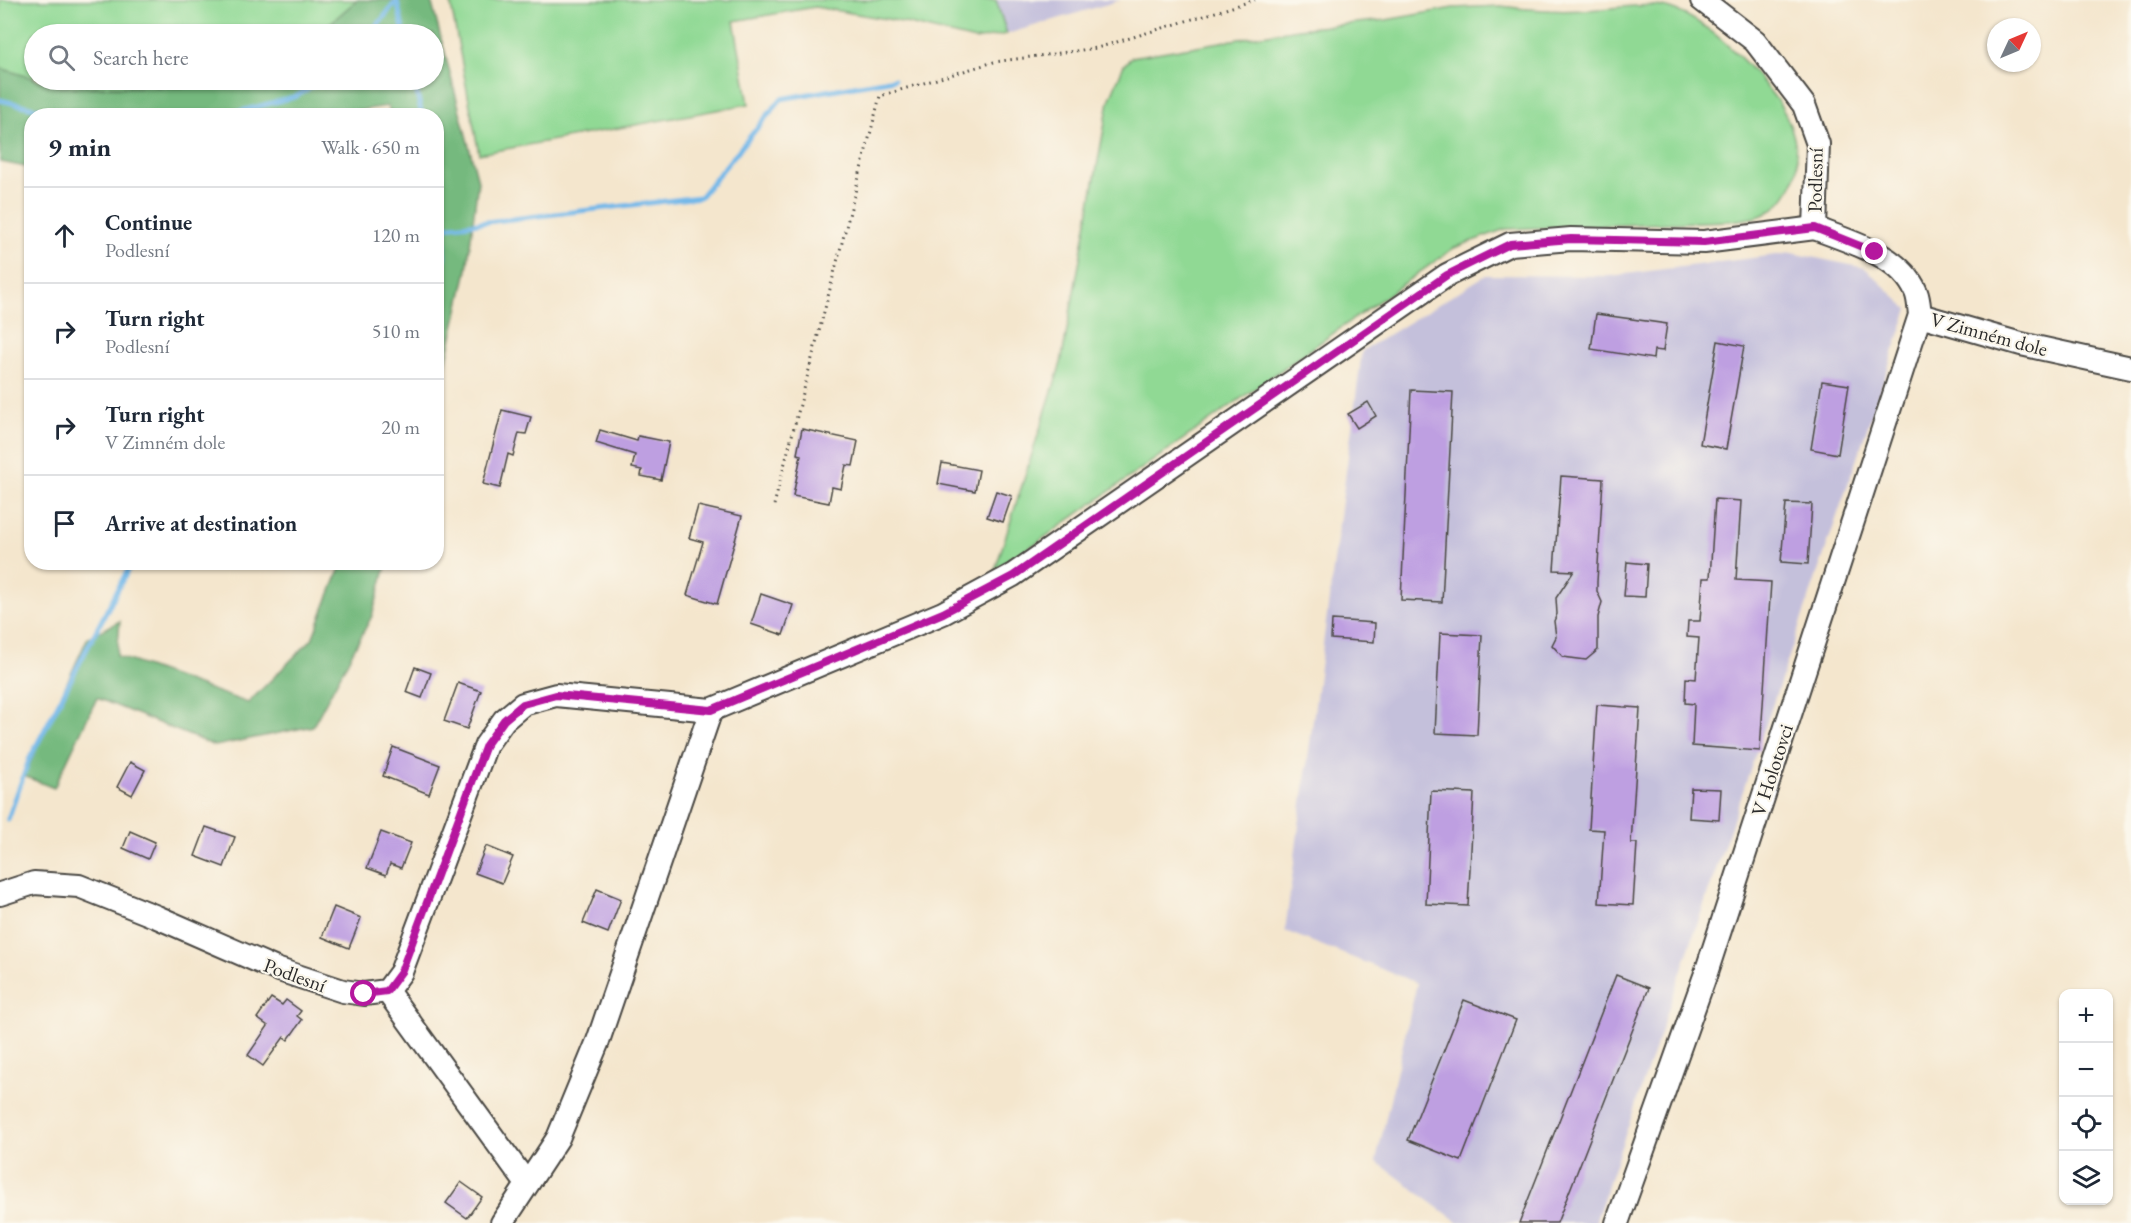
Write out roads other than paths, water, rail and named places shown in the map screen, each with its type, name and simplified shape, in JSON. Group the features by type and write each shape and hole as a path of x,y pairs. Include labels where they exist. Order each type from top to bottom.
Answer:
{"street":[{"name":"Podlesní","path":"0,894 34,883 79,886 276,969 342,992 364,994 387,991 401,972 486,745 504,720 523,704 556,695 711,710 943,613 1013,576 1447,275 1510,244 1571,239 1704,242 1815,228 1818,144 1804,105 1755,41 1702,0"},
{"name":"V Zimném dole","path":"1815,228 1875,252 1905,275 1916,292 1920,315 2021,344 2131,368"},
{"name":"V Holotovci","path":"1617,1223 1705,976 1920,315"},
{"path":"502,1223 558,1138 598,1041 711,710"},
{"path":"387,991 527,1184"}],"waterway":[{"path":"379,24 397,0"},
{"path":"397,1 402,24"},
{"path":"444,227 700,197 781,99 894,79"},
{"path":"253,108 297,96 306,90"},
{"path":"416,90 420,108"},
{"path":"0,100 34,108"},
{"path":"444,235 444,249"},
{"path":"8,819 29,760 128,570"}]}
